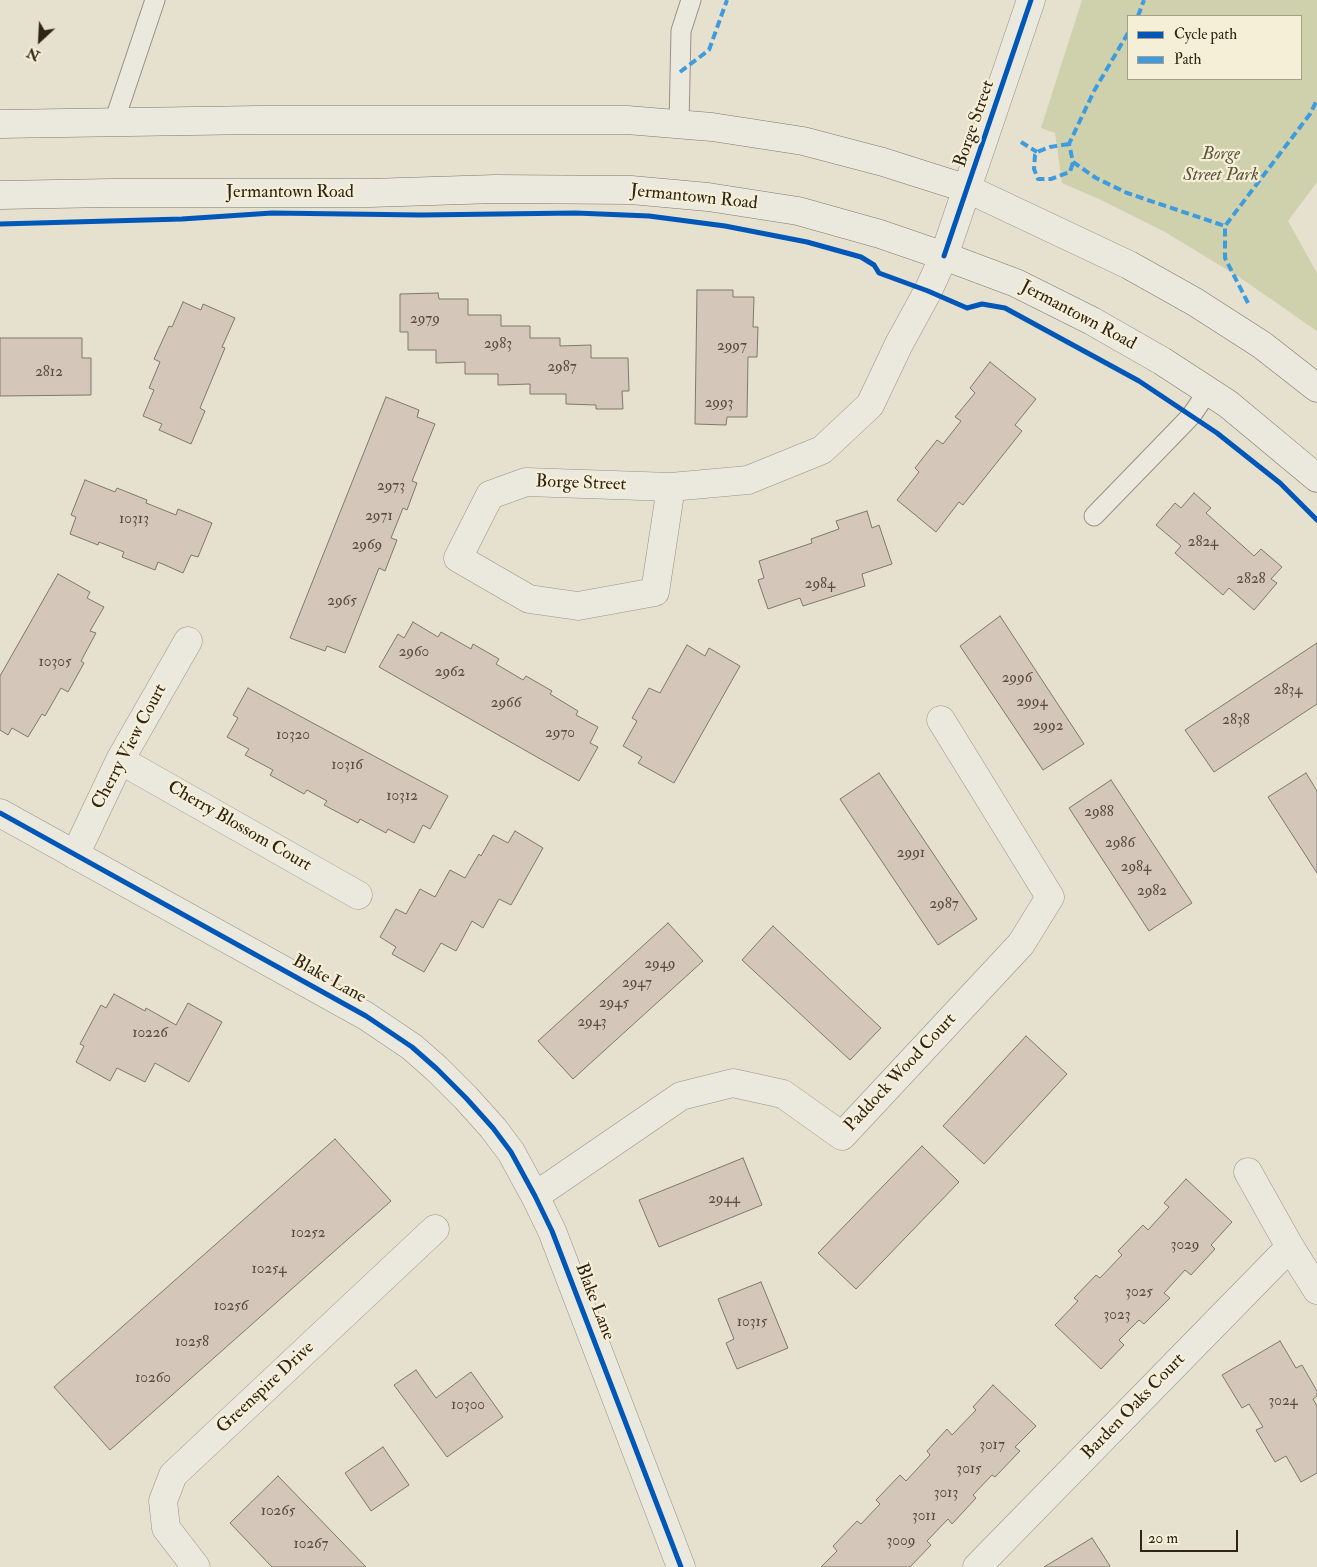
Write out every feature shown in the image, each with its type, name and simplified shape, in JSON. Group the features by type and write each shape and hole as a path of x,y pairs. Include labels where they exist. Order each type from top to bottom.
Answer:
{"street":[{"name":"Borge Street","path":"671,487 655,592 578,606 529,598 458,558 490,495 526,482 671,487 748,480 822,450 870,405 944,256 1031,0"},
{"path":"0,124 258,120 627,120 712,127 803,141 883,162 968,189 1129,264 1195,302 1262,345 1317,388"},
{"name":"Jermantown Road","path":"0,195 370,193 495,188 630,190 708,197 798,211 880,234 944,256 1016,283 1092,321 1162,361 1228,404 1317,478"},
{"name":"Cherry View Court","path":"75,855 120,760 188,641"},
{"name":"Paddock Wood Court","path":"535,1196 682,1096 733,1083 783,1094 842,1136 1021,944 1050,897 941,720"},
{"name":"Cherry Blossom Court","path":"120,760 358,895"},
{"name":"Blake Lane","path":"0,813 366,1016 438,1069 466,1098 493,1128 511,1152 535,1196 555,1240 681,1567"},
{"path":"1248,1172 1290,1247 1317,1290"},
{"name":"Greenspire Drive","path":"196,1567 166,1528 163,1501 172,1475 434,1229"},
{"name":"Barden Oaks Court","path":"977,1567 1290,1247"}],"lane":[{"path":"114,122 156,0"},
{"path":"679,124 681,31 691,0"},
{"path":"1094,516 1191,416 1208,391"}],"green space":[{"name":"Borge Street Park","path":"1082,0 1317,0 1317,182 1288,221 1317,273 1317,331 1239,277 1165,232 1062,183 1055,133 1041,128"}],"building":[{"path":"697,290 733,290 733,297 754,297 753,327 758,327 757,357 748,357 747,417 727,417 726,425 695,424"},
{"path":"438,293 439,299 468,299 468,315 501,315 501,326 530,326 530,338 560,338 560,346 591,345 591,358 628,358 629,391 622,391 623,409 596,409 596,405 566,404 566,394 530,394 530,384 498,385 498,374 465,374 465,362 436,363 436,350 408,350 408,332 400,332 400,294"},
{"path":"183,302 201,310 203,304 235,318 222,347 225,348 200,408 205,411 191,444 159,430 162,424 143,416 154,390 149,388 160,362 154,359 169,326 172,327"},
{"path":"0,338 82,338 82,358 91,358 91,395 0,396"},
{"path":"990,362 1036,399 1015,425 1022,431 963,505 959,502 936,532 897,500 919,472 915,468 937,440 943,444 961,421 955,417 975,393 970,388"},
{"path":"386,397 419,410 417,417 435,424 412,481 417,483 407,510 403,508 391,538 397,540 385,571 379,568 345,653 327,646 325,651 290,638"},
{"path":"85,480 115,492 117,488 147,500 146,503 176,515 178,509 212,523 198,557 191,555 183,573 158,562 155,570 122,557 124,552 99,542 98,545 70,534 76,517 71,515"},
{"path":"1194,493 1211,508 1206,513 1254,556 1261,549 1282,567 1271,579 1277,583 1254,610 1229,588 1223,595 1175,553 1181,546 1156,525 1175,503 1181,508"},
{"path":"867,511 872,528 879,525 892,564 862,574 865,586 803,606 800,598 768,609 758,580 764,578 759,561 812,543 811,539 839,529 836,521"},
{"path":"58,574 90,592 87,598 104,607 90,631 96,633 81,661 84,663 68,692 61,688 45,716 42,714 28,737 12,728 8,735 0,730 0,676"},
{"path":"1000,616 1084,744 1043,770 960,646"},
{"path":"413,622 438,637 441,632 471,649 473,644 499,659 496,664 523,680 526,676 552,691 550,694 578,711 576,715 598,727 590,743 598,747 579,781 379,667 398,634 404,638"},
{"path":"1317,643 1317,704 1214,772 1185,730"},
{"path":"687,645 705,656 709,648 740,666 674,783 638,763 642,757 623,746 637,721 632,718 649,688 660,693"},
{"path":"248,688 448,796 430,829 423,825 414,843 388,829 386,833 360,819 358,823 324,805 327,801 307,790 304,794 270,775 273,770 245,755 249,749 227,737 238,718 233,715"},
{"path":"879,773 977,919 938,945 840,799"},
{"path":"1306,773 1317,791 1317,873 1268,797"},
{"path":"1111,780 1192,903 1149,931 1069,808"},
{"path":"515,831 543,848 511,905 499,899 483,928 472,921 456,951 441,943 424,972 392,954 396,947 380,937 396,909 406,914 420,889 435,897 450,870 465,878 493,835 508,843"},
{"path":"668,923 703,961 573,1079 538,1041"},
{"path":"773,926 881,1028 850,1060 742,960"},
{"path":"114,994 145,1011 146,1008 176,1025 188,1003 222,1022 189,1082 155,1063 145,1082 117,1068 110,1081 76,1062 84,1046 80,1044 101,1005 106,1008"},
{"path":"1026,1036 1067,1074 984,1164 943,1126"},
{"path":"335,1139 391,1201 110,1450 54,1387"},
{"path":"922,1146 959,1182 856,1289 818,1253"},
{"path":"743,1158 762,1205 659,1247 639,1200"},
{"path":"1186,1179 1232,1222 1211,1245 1215,1249 1191,1275 1185,1270 1164,1293 1170,1298 1144,1324 1139,1320 1119,1340 1124,1345 1101,1369 1055,1325 1078,1301 1074,1298 1096,1275 1100,1278 1122,1255 1118,1251 1143,1225 1148,1230 1169,1207 1164,1203"},
{"path":"761,1282 788,1348 737,1369 726,1343 734,1339 718,1299"},
{"path":"1280,1341 1296,1368 1302,1365 1317,1391 1317,1396 1313,1399 1317,1406 1317,1473 1301,1482 1286,1456 1275,1462 1256,1430 1263,1427 1249,1404 1242,1408 1222,1375"},
{"path":"416,1370 436,1398 471,1372 503,1417 447,1457 394,1385"},
{"path":"993,1385 1036,1426 1015,1447 1020,1451 995,1477 992,1475 973,1495 976,1498 952,1524 948,1519 927,1541 931,1545 910,1567 821,1567 837,1551 833,1546 857,1521 861,1524 880,1504 876,1500 900,1475 906,1481 930,1455 927,1451 947,1429 952,1435 976,1410 973,1407"},
{"path":"383,1447 409,1485 371,1511 345,1473"},
{"path":"278,1476 366,1567 272,1567 230,1523"},
{"path":"1092,1538 1110,1566 1044,1567"}],"marked path":[{"path":"680,72 709,50 727,0"},
{"path":"1138,15 1144,0"},
{"path":"1127,35 1094,91 1069,144 1073,162 1096,178 1127,193 1225,226"},
{"path":"1248,303 1225,258 1225,226 1310,114 1317,100"},
{"path":"1021,142 1037,152"},
{"path":"1069,144 1050,147 1037,152 1034,169 1038,179 1051,179 1070,172 1073,162"}],"cycle path":[{"path":"944,256 1031,0"},
{"path":"0,224 182,219 272,213 421,215 576,213 649,216 725,226 807,242 861,257 874,265 879,273 967,308 982,304 1005,308 1139,381 1217,433 1280,483 1317,520"},
{"path":"0,813 366,1016 412,1047 466,1098 493,1128 511,1152 552,1231 681,1567"}]}
